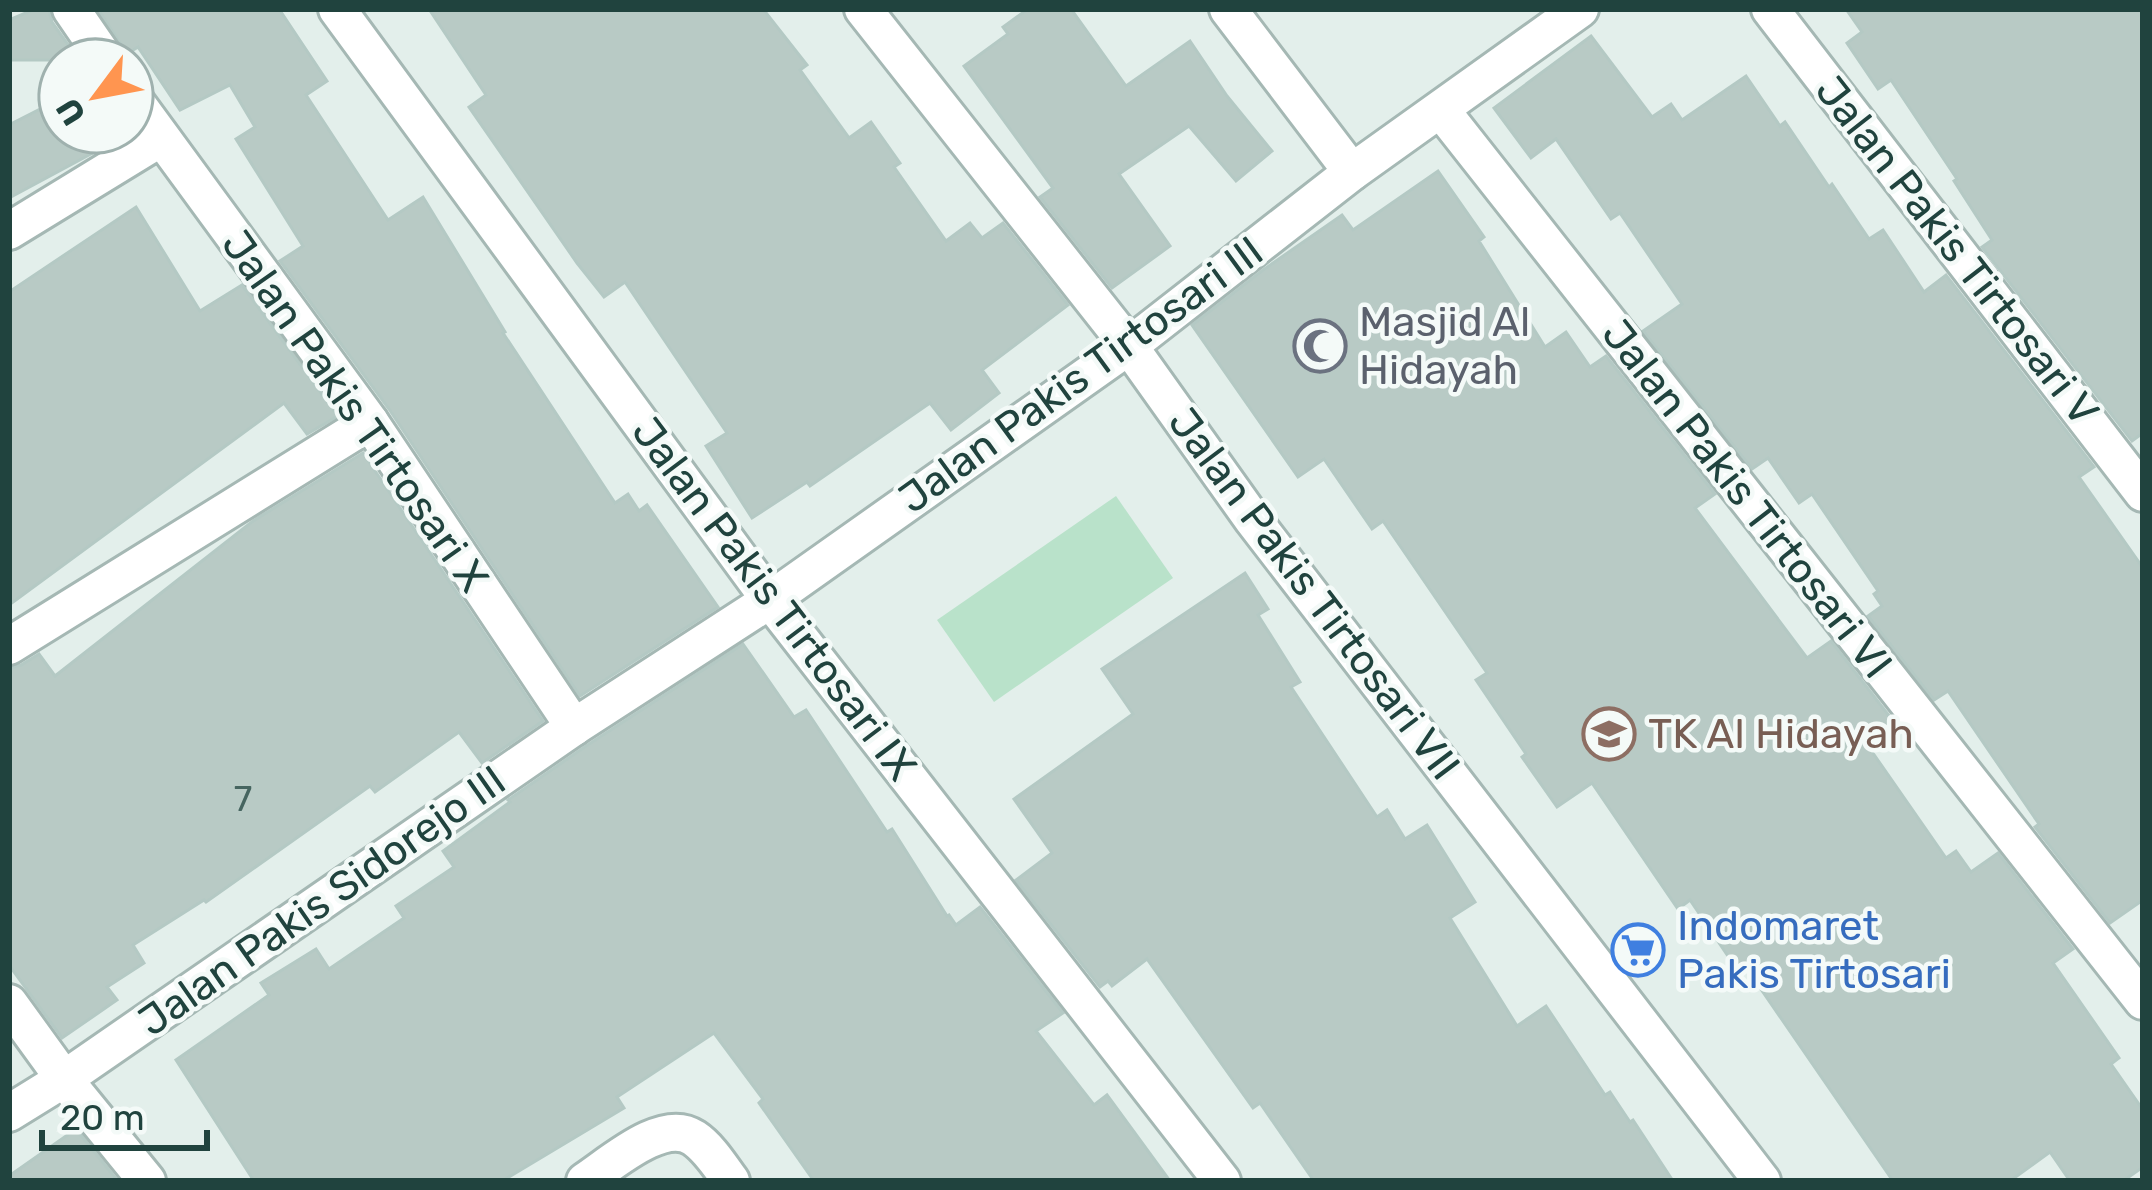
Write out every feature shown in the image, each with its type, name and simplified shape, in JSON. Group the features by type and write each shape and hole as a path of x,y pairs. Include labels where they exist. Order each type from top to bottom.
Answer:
{"street":[{"path":"71,9 90,36"},
{"name":"Jalan Pakis Tirtosari IX","path":"337,9 770,600 1222,1181"},
{"name":"Jalan Pakis Tirtosari VII","path":"863,9 1129,346 1253,520 1762,1181"},
{"path":"1228,9 1352,172"},
{"name":"Jalan Pakis Tirtosari III","path":"574,728 770,600 1129,346 1352,172 1580,9"},
{"name":"Jalan Pakis Tirtosari V","path":"1770,9 2143,493"},
{"name":"Jalan Pakis Tirtosari VI","path":"1441,110 2143,1000"},
{"name":"Jalan Pakis Tirtosari X","path":"156,131 370,422 574,728"},
{"path":"9,231 161,138"},
{"path":"9,646 370,422"},
{"name":"Jalan Pakis Sidorejo III","path":"9,1113 574,728"},
{"path":"9,1003 147,1181"},
{"path":"585,1181 655,1135 675,1131 690,1135 707,1149 730,1181"}],"green space":[{"path":"1116,496 1173,578 994,702 937,620"}],"building":[{"path":"35,9 49,9 62,36 36,36 36,60 9,60 9,20"},
{"path":"98,9 279,9 327,81 306,95 388,220 423,197 503,333 615,503 628,494 639,511 647,505 718,607 580,696 389,409 280,261 303,246 236,139 255,127 230,85 180,110 156,74 156,36 115,36"},
{"path":"429,9 763,9 807,65 800,70 849,138 871,122 900,163 894,167 946,241 970,223 982,238 1003,223 1068,305 982,370 999,393 951,430 930,403 810,486 807,482 752,518 706,446 727,433 625,282 604,297 577,263 469,107 486,95"},
{"path":"1028,9 1071,9 1126,86 1190,41 1272,151 1236,181 1189,126 1119,174 1170,246 1112,288 1040,197 1053,188 964,66 1008,34 1003,27"},
{"path":"1846,9 2143,9 2143,433 2132,441 1982,247 1992,240 1957,179 1891,80 1878,89 1847,43 1862,32"},
{"path":"1591,36 1652,117 1671,104 1682,120 1746,76 1869,239 1883,230 1924,292 1946,275 2094,467 2079,477 2143,568 2143,900 2110,923 2035,827 2039,824 1948,691 1934,700 1868,616 1882,606 1874,594 1878,591 1812,494 1799,503 1768,458 1752,469 1643,331 1682,304 1620,213 1611,219 1556,139 1531,158 1494,108"},
{"path":"36,111 36,156 87,156 9,198 9,125"},
{"path":"1438,171 1484,237 1479,241 1545,347 1566,332 1590,367 1606,356 1715,494 1695,508 1807,658 1831,641 1897,726 1868,746 1946,858 1956,851 1971,872 1998,853 2073,949 2053,963 2119,1058 2111,1064 2143,1110 2143,1167 2123,1181 2070,1181 2050,1152 2010,1181 1893,1181 1745,966 1738,971 1690,900 1678,909 1592,783 1557,807 1476,680 1487,673 1383,521 1372,529 1324,459 1298,477 1192,325 1342,215 1353,230"},
{"path":"136,207 200,311 242,285 338,416 307,434 284,403 9,605 9,292"},
{"path":"363,453 543,721 482,763 459,732 375,792 370,786 206,902 133,945 144,963 107,987 117,1000 62,1038 9,965 9,668 39,654 55,676 253,521"},
{"path":"1245,573 1268,609 1258,615 1300,682 1291,687 1377,817 1387,810 1405,839 1427,825 1475,902 1450,918 1517,1026 1546,1006 1605,1095 1610,1092 1633,1120 1673,1181 1314,1181 1260,1103 1253,1108 1147,959 1112,986 1108,981 1100,987 1016,880 1052,853 1014,799 1133,714 1102,669"},
{"path":"743,644 794,717 806,710 887,832 892,829 947,916 956,925 980,907 1063,1013 1036,1031 1094,1105 1107,1095 1170,1181 814,1181 759,1103 763,1099 714,1033 617,1097 624,1108 502,1181 254,1181 176,1060 269,995 261,983 316,949 329,969 404,918 396,906 454,867 443,851 586,746"},
{"path":"76,1129 118,1181 9,1181 9,1176"}],"place":[{"name":"Masjid Al Hidayah","path":"1320,346"},
{"name":"TK Al Hidayah","path":"1609,734"},
{"name":"Indomaret Pakis Tirtosari","path":"1638,950"}]}
